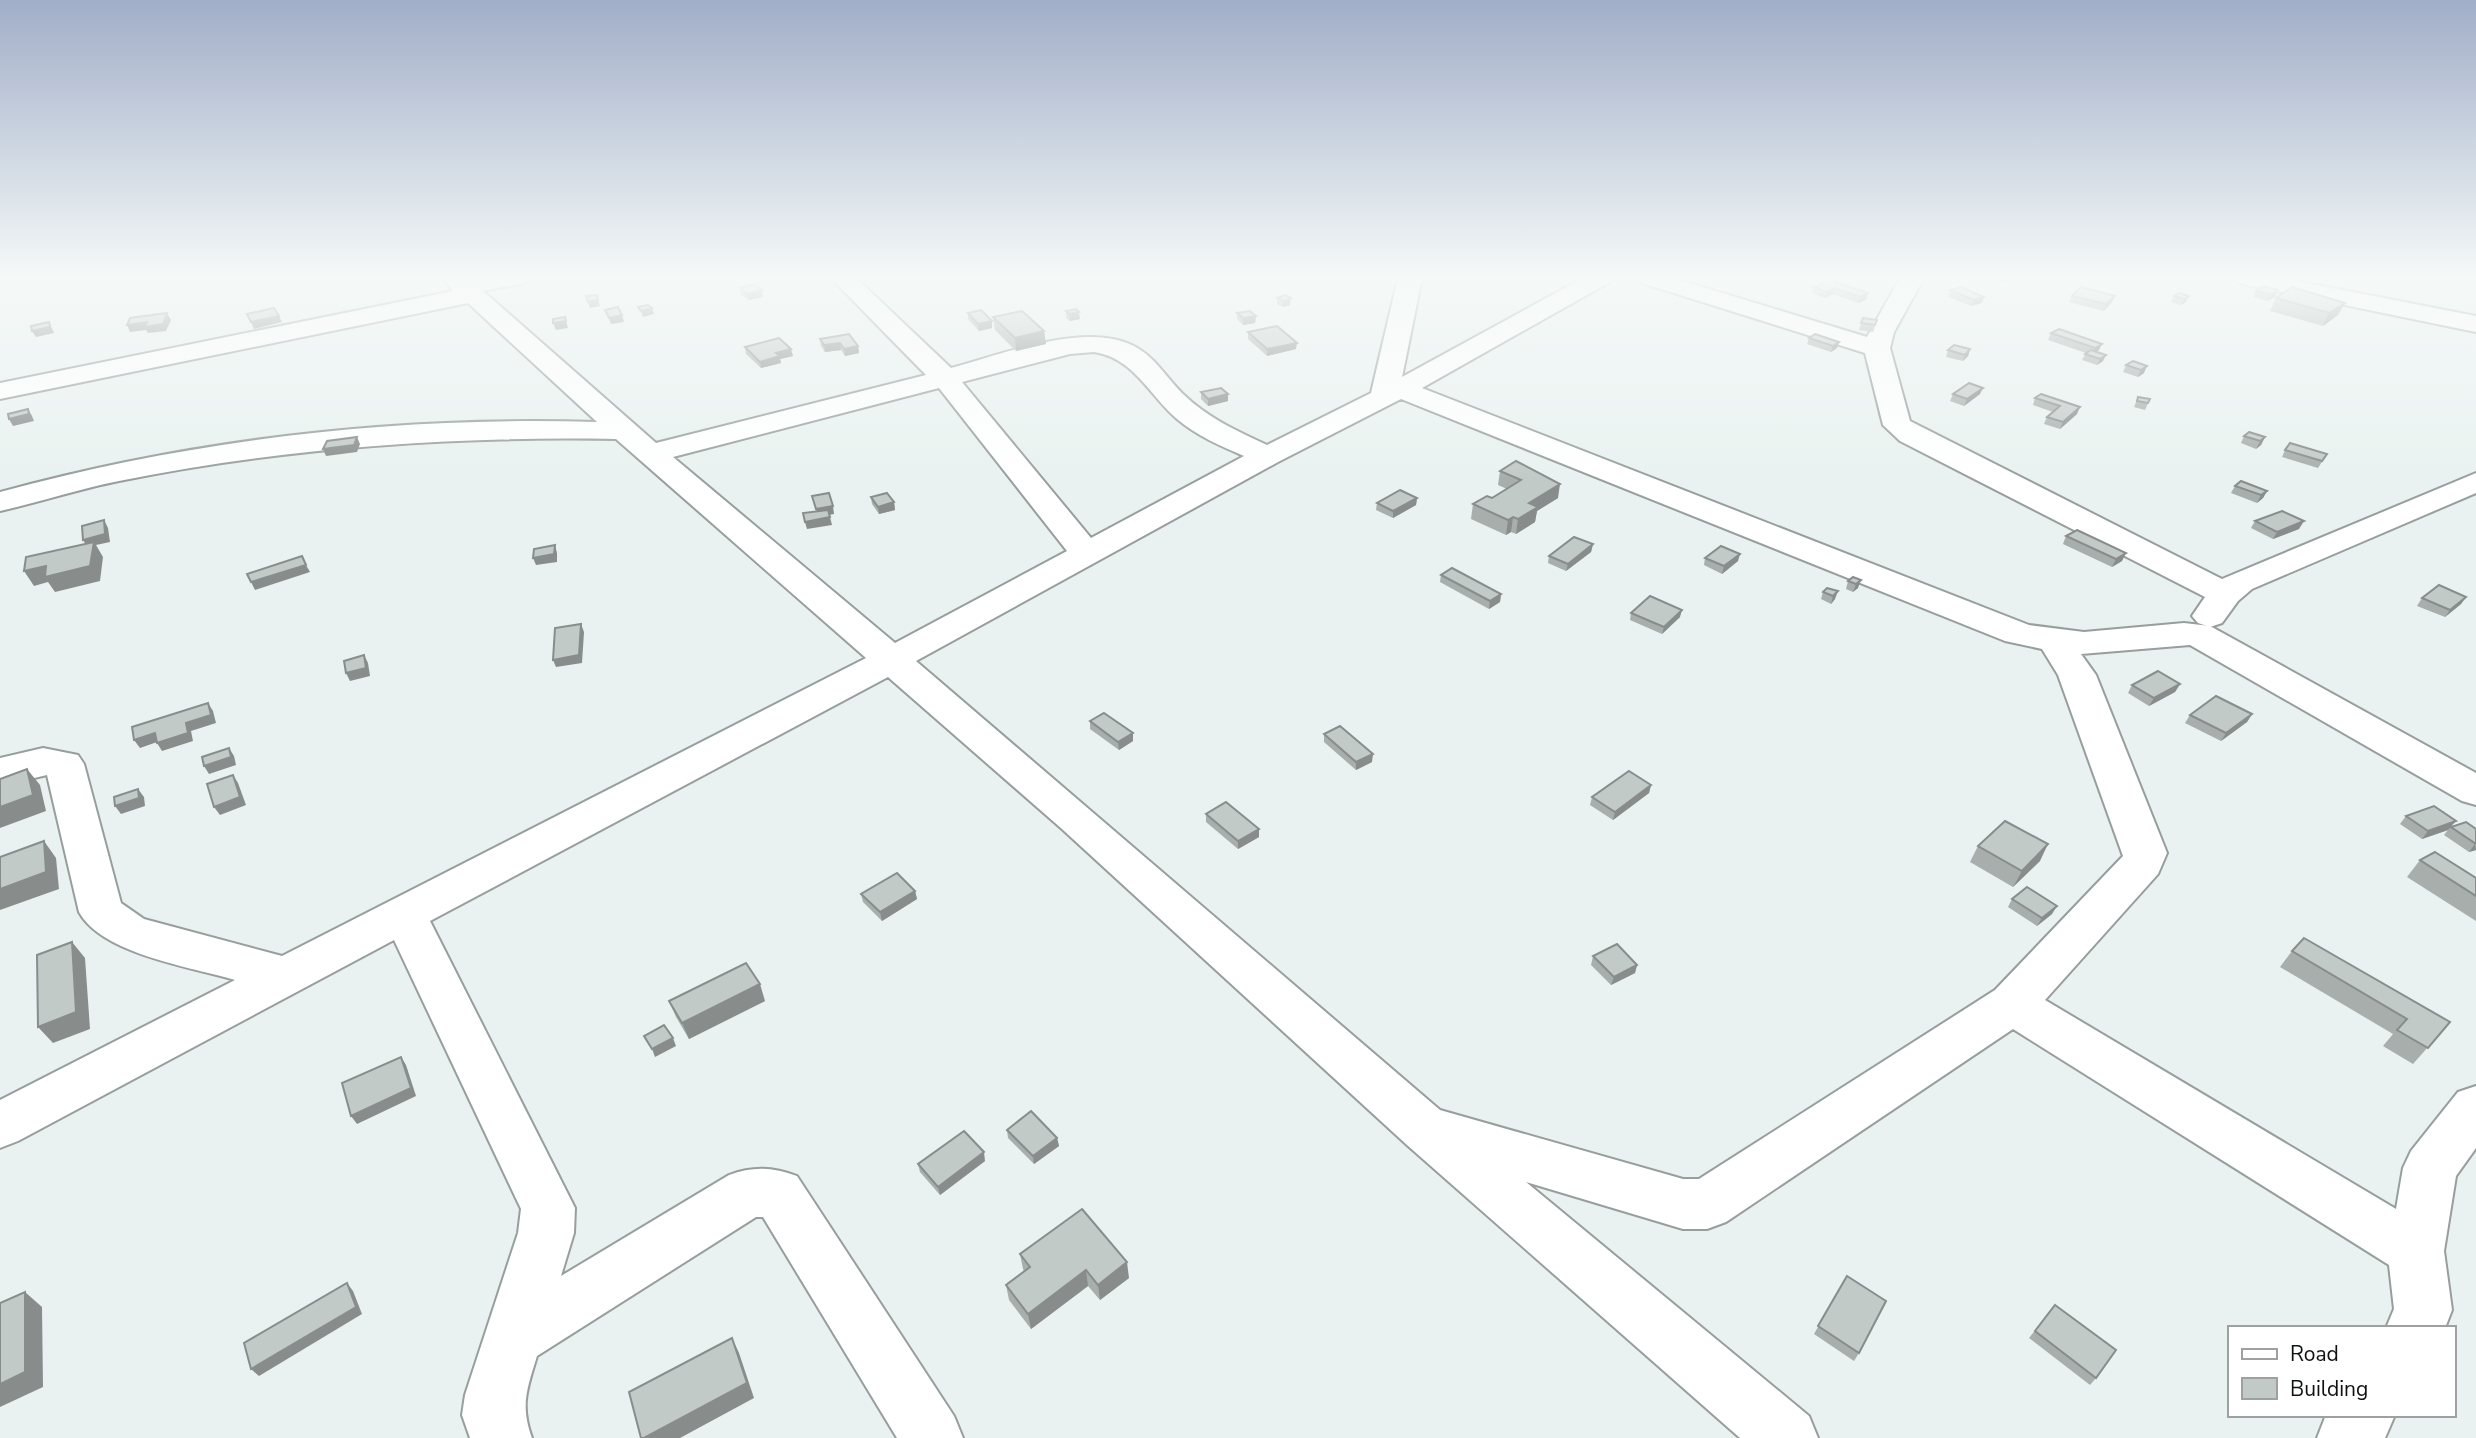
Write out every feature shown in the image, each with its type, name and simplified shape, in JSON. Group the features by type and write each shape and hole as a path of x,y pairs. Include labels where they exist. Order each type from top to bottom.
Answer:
{"street":[{"path":"0,391 202,345"},
{"path":"529,345 650,454 1098,838 1425,1129 1787,1438"},
{"path":"912,345 945,378 1087,555"},
{"path":"650,454 1069,346 1107,345"},
{"path":"1112,345 1141,362 1192,417 1267,456"},
{"path":"1392,393 1400,345"},
{"path":"0,1125 891,660 1267,456 1392,393 1479,345"},
{"path":"1868,345 1877,348 1897,425 1910,435 2225,594"},
{"path":"1392,393 1805,548 1975,619 2055,641 2094,643 2173,632 2197,634 2476,790"},
{"path":"0,502 186,460 329,442 485,429 624,431"},
{"path":"2197,634 2225,594 2240,582 2476,482"},
{"path":"1425,1129 1683,1204 1707,1204 2012,1004 2143,863 2146,853 2077,675 2055,641"},
{"path":"0,772 43,761 64,764 101,912 130,932 287,976"},
{"path":"404,914 548,1208 546,1233 495,1395 494,1415 501,1438"},
{"path":"2012,1004 2416,1251"},
{"path":"2416,1326 2423,1310 2416,1251 2431,1168 2476,1108"},
{"path":"514,1337 748,1192 778,1193 932,1438"},
{"path":"2348,1438 2363,1417"}],"building":[{"path":"787,345 791,349 776,353 780,356 760,362 745,347"},
{"path":"841,345 858,346 844,349"},
{"path":"1263,345 1286,345 1267,349"},
{"path":"1954,345 1970,349 1965,355 1948,350"},
{"path":"2091,350 2106,355 2100,359 2085,354"},
{"path":"2133,361 2147,366 2141,370 2126,365"},
{"path":"1969,383 1983,388 1967,399 1953,394"},
{"path":"1221,388 1228,394 1208,399 1201,392"},
{"path":"2041,394 2080,407 2063,422 2047,417 2060,406 2035,398"},
{"path":"2138,397 2150,399 2148,403 2137,401"},
{"path":"28,409 29,414 9,419 8,414"},
{"path":"2249,432 2265,437 2260,441 2244,436"},
{"path":"357,437 354,445 323,449 327,441"},
{"path":"2290,443 2327,454 2322,461 2285,450"},
{"path":"1516,461 1560,484 1529,503 1538,507 1518,519 1513,517 1508,520 1473,504 1487,496 1492,498 1521,480 1500,471"},
{"path":"2241,481 2267,491 2261,495 2235,486"},
{"path":"1400,490 1417,498 1393,511 1377,503"},
{"path":"829,493 833,506 816,509 812,496"},
{"path":"887,493 894,502 878,507 871,497"},
{"path":"828,510 830,517 805,522 803,513"},
{"path":"2282,511 2304,521 2277,532 2255,521"},
{"path":"104,520 105,534 83,540 82,526"},
{"path":"2077,530 2126,553 2116,559 2066,536"},
{"path":"1574,537 1593,544 1568,564 1549,556"},
{"path":"94,542 90,566 45,577 46,566 24,571 26,557"},
{"path":"555,545 554,554 533,558 534,549"},
{"path":"1721,546 1740,554 1724,566 1705,558"},
{"path":"302,556 306,565 251,582 247,574"},
{"path":"1452,568 1501,594 1490,601 1441,575"},
{"path":"1853,577 1861,580 1856,584 1848,581"},
{"path":"2439,585 2466,597 2450,610 2422,598"},
{"path":"1827,588 1838,591 1833,596 1823,592"},
{"path":"1650,596 1682,610 1664,627 1631,613"},
{"path":"581,624 579,655 553,660 555,628"},
{"path":"364,655 366,668 346,673 344,661"},
{"path":"2158,671 2180,684 2154,698 2132,685"},
{"path":"2216,696 2252,714 2226,733 2190,715"},
{"path":"208,703 211,715 186,723 188,733 157,743 155,733 134,740 132,727"},
{"path":"1104,713 1133,733 1118,742 1090,721"},
{"path":"1340,726 1373,754 1356,762 1324,734"},
{"path":"229,748 231,757 204,766 202,757"},
{"path":"27,769 33,795 0,807 0,779"},
{"path":"1629,771 1651,785 1615,812 1592,797"},
{"path":"233,775 240,797 214,807 207,784"},
{"path":"138,789 139,798 115,806 114,797"},
{"path":"1226,802 1259,829 1238,841 1206,814"},
{"path":"2434,806 2456,821 2428,831 2406,816"},
{"path":"2005,821 2048,844 2022,871 1978,846"},
{"path":"2466,822 2476,829 2476,844 2451,827"},
{"path":"44,841 46,872 0,889 0,857"},
{"path":"2435,852 2476,878 2476,896 2420,860"},
{"path":"897,873 915,891 880,912 861,894"},
{"path":"2027,887 2057,906 2042,918 2012,899"},
{"path":"2304,938 2450,1022 2428,1048 2397,1030 2407,1019 2292,951"},
{"path":"72,942 76,1012 38,1027 37,955"},
{"path":"1617,944 1637,965 1614,977 1593,956"},
{"path":"746,963 760,984 682,1023 669,1001"},
{"path":"664,1025 673,1038 652,1049 644,1036"},
{"path":"401,1057 411,1088 351,1116 342,1083"},
{"path":"1031,1111 1057,1138 1033,1156 1007,1130"},
{"path":"964,1131 984,1152 938,1187 918,1164"},
{"path":"1082,1209 1127,1262 1098,1285 1086,1270 1028,1314 1006,1285 1030,1267 1020,1254"},
{"path":"1847,1276 1886,1301 1859,1353 1818,1326"},
{"path":"347,1283 356,1307 251,1369 244,1343"},
{"path":"25,1292 25,1372 0,1384 0,1303"},
{"path":"2055,1305 2116,1350 2096,1378 2035,1331"},
{"path":"732,1338 747,1383 641,1438 629,1392"}]}
